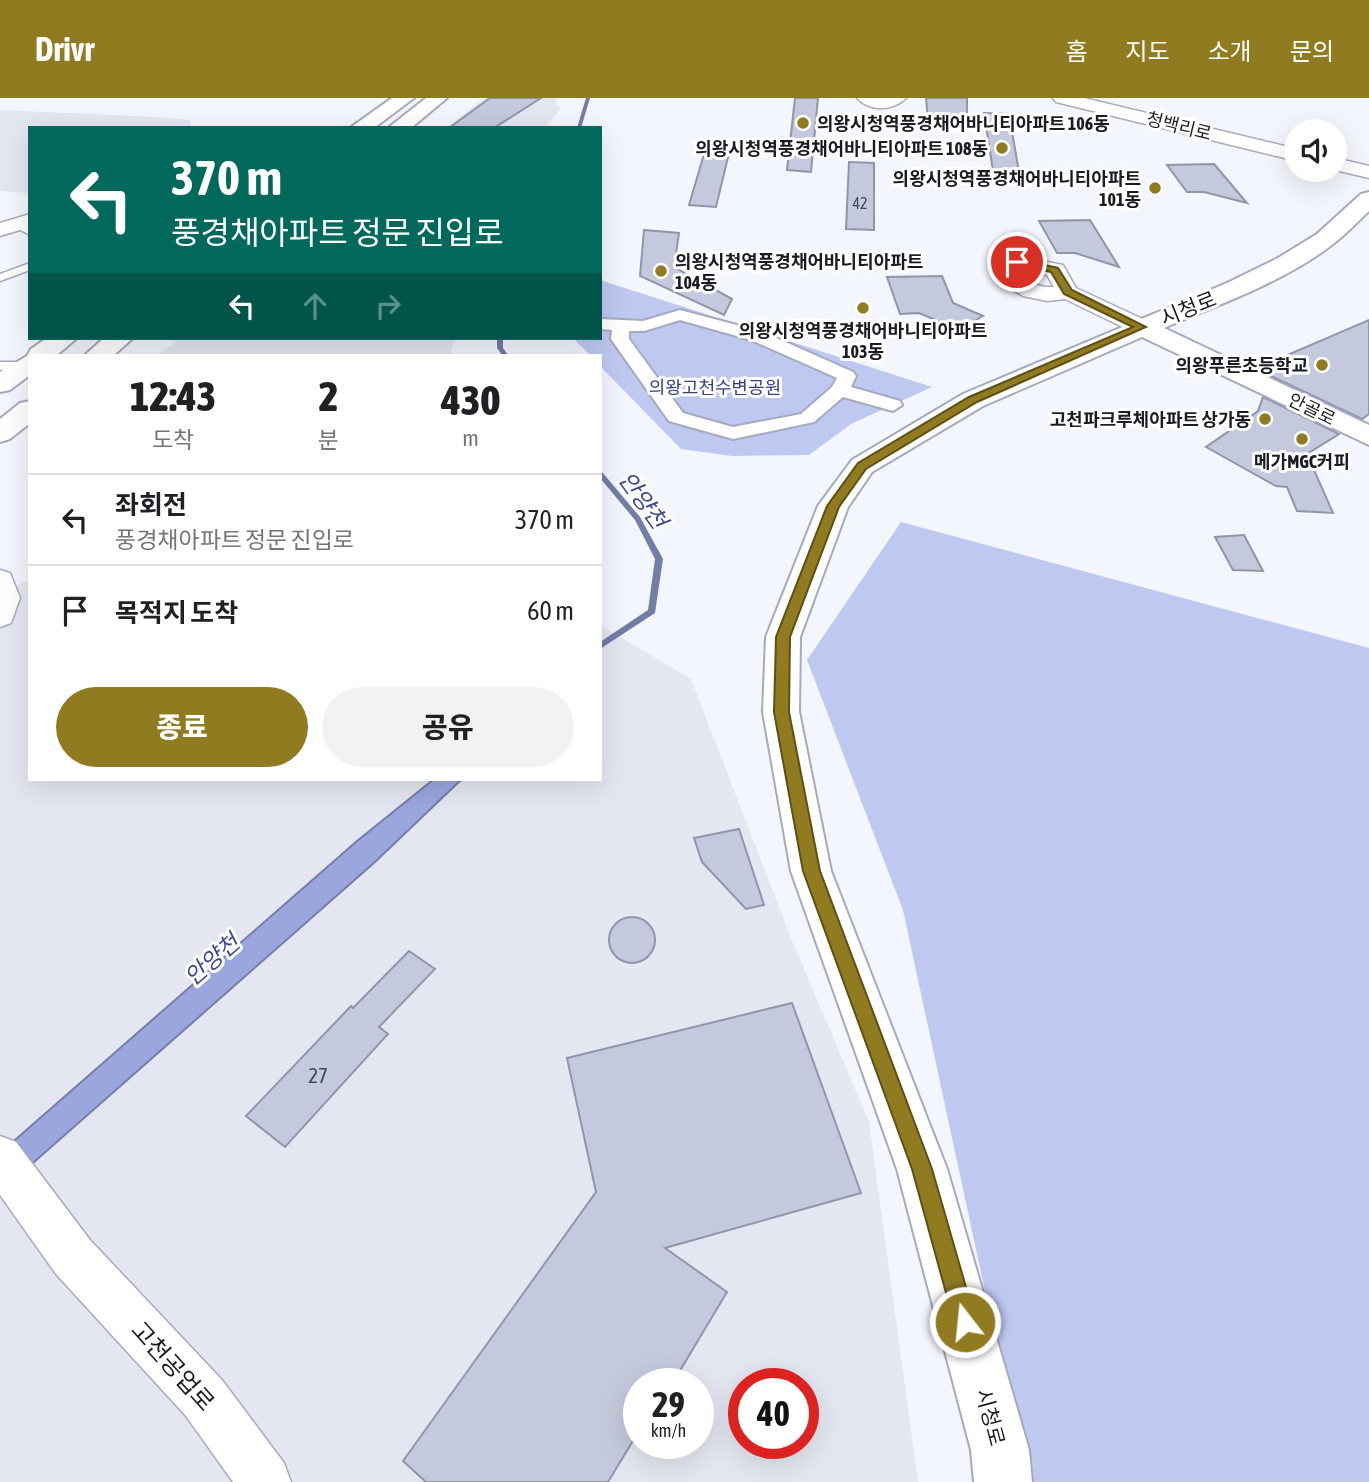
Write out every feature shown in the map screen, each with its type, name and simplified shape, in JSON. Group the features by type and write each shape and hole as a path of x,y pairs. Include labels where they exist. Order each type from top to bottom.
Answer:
{"street":[{"path":"345,126 381,98"},
{"path":"363,126 405,98"},
{"path":"401,126 437,98"},
{"path":"866,98 880,104 897,98"},
{"name":"청백리로","path":"1065,98 1284,152"},
{"path":"1347,167 1369,172"},
{"name":"시청로","path":"1003,1482 1000,1450 922,1169 811,871 781,712 783,637 833,506 862,466 973,400 1236,288 1286,262 1325,239 1369,199"},
{"path":"1068,292 1141,327"},
{"path":"602,324 644,326 680,315 757,336 847,376 840,390 807,418 733,433 676,418 620,339 621,325"},
{"name":"안골로","path":"1141,327 1369,436"},
{"path":"37,354 61,340"},
{"path":"99,354 117,340"},
{"path":"0,384 24,362"},
{"path":"840,390 893,405"},
{"path":"0,433 28,411"},
{"path":"0,580 5,598 0,617"},
{"name":"고천공업로","path":"0,1158 73,1257 204,1398 265,1482"}],"lane":[{"path":"0,278 28,267"}],"shaded area":[{"path":"484,98 555,98 560,109 547,126 449,126"},
{"path":"0,110 190,120 190,126 28,126 28,193 0,191"},
{"path":"177,340 455,340 450,354 159,354"},
{"path":"28,581 28,781 602,781 602,626 691,679 791,938 869,1122 918,1482 0,1482 0,592"},
{"path":"432,781 460,781 375,862 0,1192 0,1153 357,841"}],"green space":[{"name":"의왕고천수변공원","path":"602,281 932,387 851,424 809,455 732,456 681,449 602,368 602,354 589,354 575,340 602,340"},
{"path":"901,522 1369,648 1369,1482 1026,1482 903,910 807,660"}],"building":[{"path":"490,98 541,98 497,126 452,126"},
{"name":"의왕시청역풍경채어바니티아파트 106동","path":"795,98 818,98 811,172 787,170"},
{"path":"926,98 967,98 967,122 928,120"},
{"name":"의왕시청역풍경채어바니티아파트 108동","path":"984,113 1009,114 1019,172 993,171"},
{"path":"707,144 731,145 716,207 689,205"},
{"path":"849,162 874,163 874,230 846,229"},
{"path":"1214,164 1247,203 1204,192 1187,192 1167,165"},
{"path":"1090,220 1119,267 1075,253 1057,253 1039,221"},
{"name":"의왕시청역풍경채어바니티아파트 104동","path":"644,230 679,233 674,267 732,299 724,315 640,276"},
{"path":"942,276 953,303 983,316 959,330 919,313 900,314 887,277"},
{"name":"의왕푸른초등학교","path":"1369,320 1369,414 1362,419 1271,376 1278,359"},
{"path":"1263,397 1339,434 1307,454 1333,513 1297,511 1287,487 1276,486 1206,447 1258,411"},
{"path":"1244,535 1263,571 1233,570 1215,537"},
{"path":"739,829 764,905 746,909 702,862 694,838"},
{"path":"632,917 649,923 655,940 649,957 632,963 615,957 609,940 615,923"},
{"path":"409,951 435,969 379,1027 388,1034 285,1147 246,1116 351,1006 353,1008"},
{"path":"792,1003 861,1193 665,1248 727,1292 682,1368 623,1368 623,1457 608,1482 426,1482 403,1461 596,1192 567,1058"}],"waterway":[{"name":"안양천","path":"580,126 588,98"},
{"name":"안양천","path":"500,340 500,348 504,354"},
{"name":"안양천","path":"602,475 638,519 659,559 652,611 602,645"}],"place":[{"name":"의왕시청역풍경채어바니티아파트 106동","path":"803,123"},
{"name":"의왕시청역풍경채어바니티아파트 108동","path":"1002,148"},
{"name":"의왕시청역풍경채어바니티아파트 101동","path":"1155,188"},
{"name":"의왕시청역풍경채어바니티아파트 104동","path":"661,271"},
{"name":"의왕시청역풍경채어바니티아파트 103동","path":"863,308"},
{"name":"의왕푸른초등학교","path":"1322,365"},
{"name":"고천파크루체아파트 상가동","path":"1265,419"},
{"name":"메가MGC커피","path":"1302,439"}],"route":[{"path":"965,1322 922,1169 811,871 781,712 783,637 833,506 862,466 973,400 1141,327 1068,292 1055,270 1017,262"}]}
